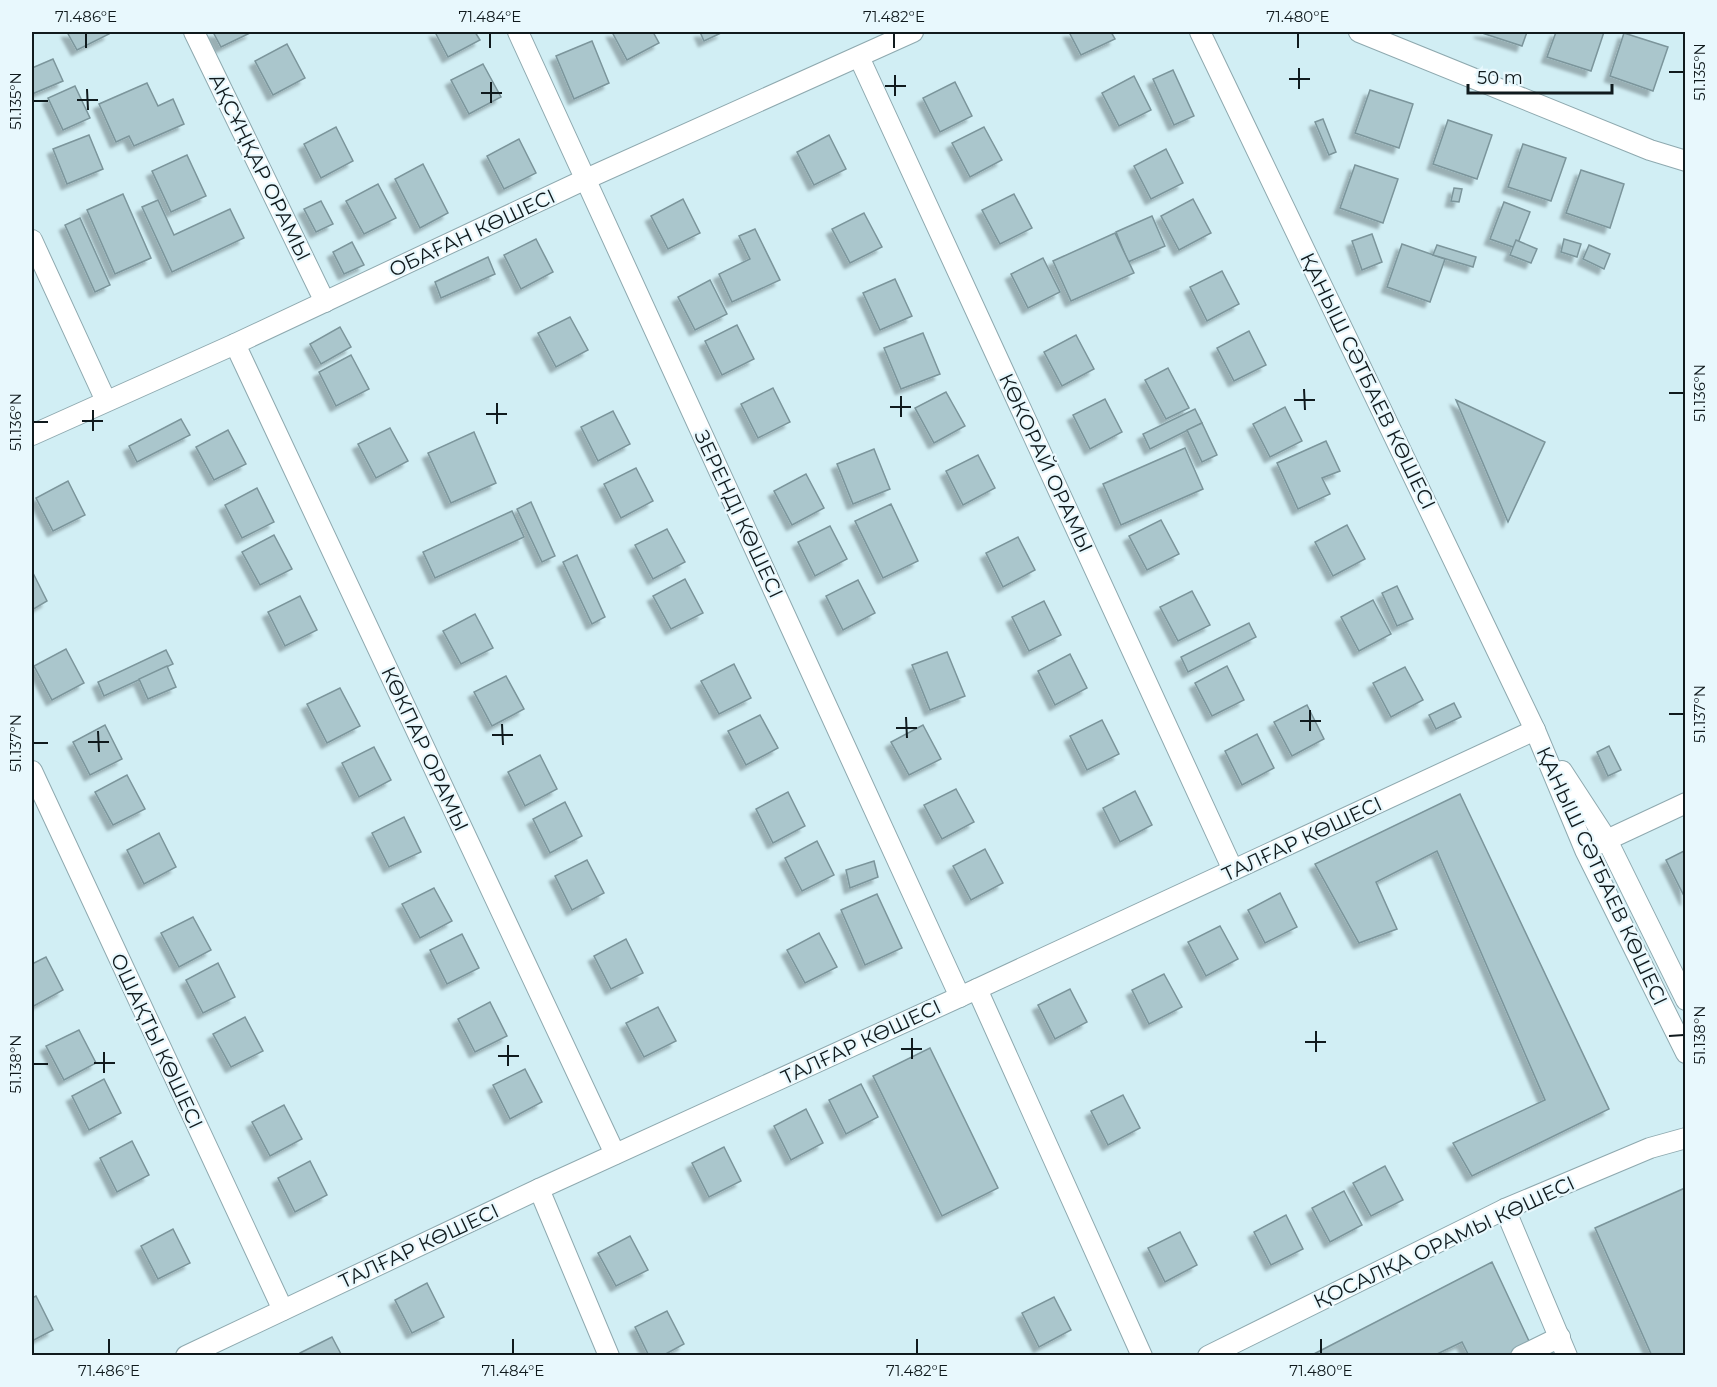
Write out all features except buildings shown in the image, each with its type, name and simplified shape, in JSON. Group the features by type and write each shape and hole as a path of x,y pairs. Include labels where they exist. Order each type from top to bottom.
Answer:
{"street":[{"name":"АҚСҰҢҚАР ОРАМЫ","path":"194,32 325,302"},
{"name":"ЗЕРЕНДІ КӨШЕСІ","path":"518,32 968,993 1142,1356"},
{"name":"ОБАҒАН КӨШЕСІ","path":"32,435 235,344 586,179 913,32"},
{"name":"ҚАНЫШ СӘТБАЕВ КӨШЕСІ","path":"1200,32 1535,730 1585,849 1686,1053"},
{"path":"1359,32 1650,150 1686,161"},
{"name":"КӨКОРАЙ ОРАМЫ","path":"859,57 1233,870"},
{"path":"32,240 106,401"},
{"name":"КӨКПАР ОРАМЫ","path":"235,344 615,1154"},
{"name":"ҚАНЫШ СӘТБАЕВ КӨШЕСІ","path":"1535,730 1607,840 1686,1000"},
{"name":"ТАЛҒАР КӨШЕСІ","path":"186,1356 539,1189 1535,730"},
{"name":"ОШАҚТЫ КӨШЕСІ","path":"32,771 283,1310"},
{"path":"1585,849 1686,803"},
{"name":"ҚОСАЛҚА ОРАМЫ КӨШЕСІ","path":"1208,1356 1505,1209 1650,1148 1686,1138"},
{"path":"539,1189 609,1356"},
{"path":"1505,1209 1567,1356"},
{"path":"1521,1356 1560,1337"}]}
